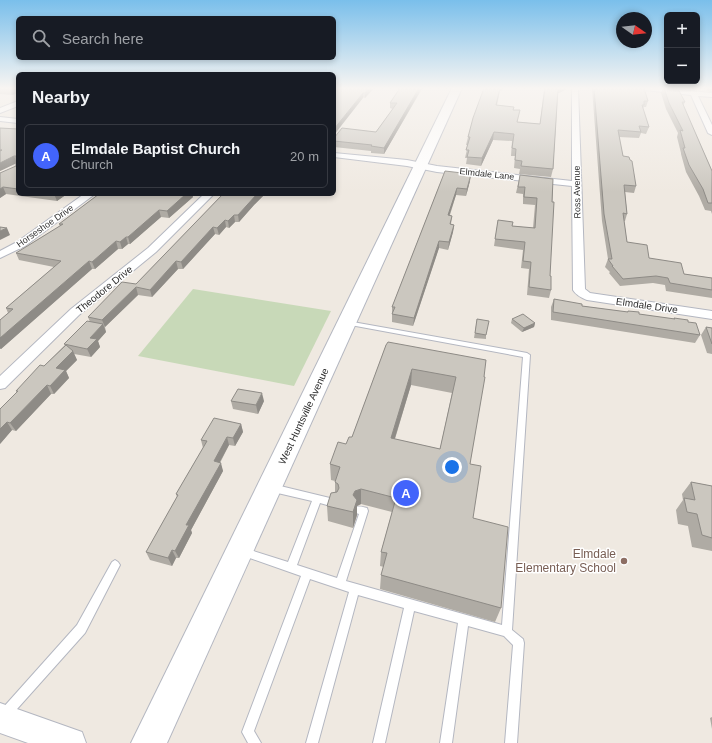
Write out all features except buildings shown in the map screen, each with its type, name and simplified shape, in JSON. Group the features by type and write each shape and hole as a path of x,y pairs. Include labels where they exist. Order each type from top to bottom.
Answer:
{"main road":[{"name":"West Huntsville Avenue","path":"149,743 441,123"}],"street":[{"name":"Ross Avenue","path":"576,123 578,286 582,293"},
{"path":"707,123 712,133"},
{"name":"Elmdale Lane","path":"336,155 577,184"},
{"name":"Horseshoe Drive","path":"0,255 21,244 87,196"},
{"name":"Theodore Drive","path":"0,384 75,312 152,250 207,196"},
{"name":"Elmdale Drive","path":"582,293 594,297 712,314"},
{"path":"1,718 71,743"}],"lane":[{"path":"346,324 527,354 507,632"},
{"path":"269,487 334,503"},
{"path":"291,567 317,499"},
{"path":"340,584 362,510"},
{"path":"240,551 355,589 507,632 518,643 511,743"},
{"path":"1,718 81,629 115,565"},
{"path":"255,743 248,732 307,573"},
{"path":"312,743 355,589"},
{"path":"379,743 410,605"},
{"path":"446,743 464,620"}],"green space":[{"path":"193,289 331,311 294,386 138,356"}],"place":[{"name":"Elmdale Baptist Church","path":"406,493"},
{"name":"Elmdale Elementary School","path":"624,561"}]}
